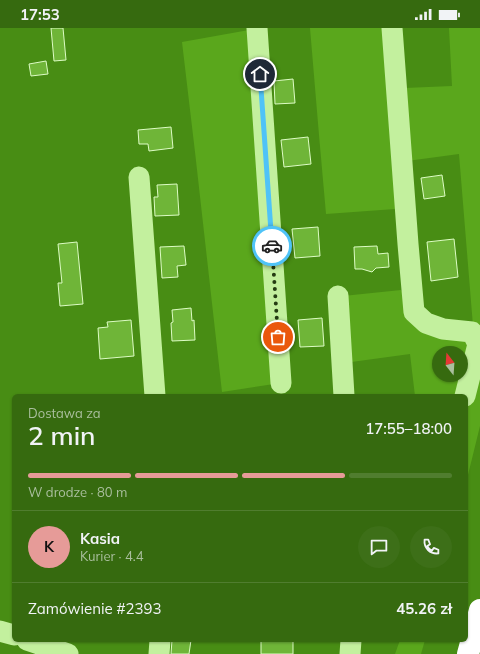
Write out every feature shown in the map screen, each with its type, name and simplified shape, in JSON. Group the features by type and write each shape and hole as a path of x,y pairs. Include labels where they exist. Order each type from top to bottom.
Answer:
{"highway":[{"path":"468,654 480,610"}],"street":[{"path":"257,28 281,383"},
{"path":"392,28 414,312 426,323 442,329 472,332 478,344 466,394"},
{"path":"139,176 155,394"},
{"path":"338,296 344,394"},
{"path":"0,631 12,634"},
{"path":"33,642 68,654"},
{"path":"159,654 160,642"},
{"path":"350,654 351,642"}],"green space":[{"path":"310,28 387,28 395,147 395,209 326,214"},
{"path":"449,28 480,28 480,335 473,326 459,154 407,161 405,88 452,86"},
{"path":"249,30 274,384 222,392 182,42"},
{"path":"401,290 407,298 409,317 469,338 468,346 432,346 432,382 461,382 459,394 415,394 410,354 344,363 343,296"},
{"path":"480,354 480,426 468,475 468,405"},
{"path":"399,642 424,642 421,654 395,654"}],"building":[{"path":"51,28 63,28 66,60 54,61"},
{"path":"46,61 48,74 31,76 29,64"},
{"path":"293,79 295,103 275,104 274,81"},
{"path":"171,127 173,148 149,151 148,144 139,144 138,130"},
{"path":"308,137 311,164 284,167 281,140"},
{"path":"442,175 445,196 424,199 421,178"},
{"path":"177,184 179,215 155,216 154,197 158,197 157,185"},
{"path":"318,227 320,256 295,258 292,229"},
{"path":"454,239 458,277 431,281 427,242"},
{"path":"77,242 83,304 60,306 58,283 62,283 58,244"},
{"path":"184,246 186,265 177,266 178,277 162,278 160,247"},
{"path":"377,246 378,254 388,253 389,267 376,268 372,272 362,269 355,269 354,247"},
{"path":"191,308 192,321 194,320 195,340 172,341 172,310"},
{"path":"322,318 324,346 300,347 298,320"},
{"path":"131,320 134,356 100,359 98,328 108,327 107,322"},
{"path":"172,642 191,642 189,654 171,654"},
{"path":"261,642 293,642 293,654 261,654"}],"way so far":[{"path":"272,246 278,337"}],"route":[{"path":"260,74 272,246"}]}
